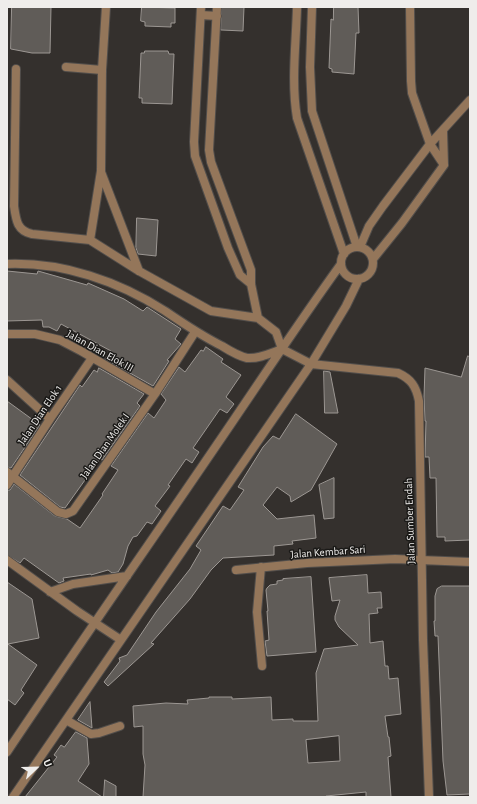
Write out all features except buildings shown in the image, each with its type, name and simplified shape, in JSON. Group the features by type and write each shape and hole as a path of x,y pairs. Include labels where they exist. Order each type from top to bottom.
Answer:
{"street":[{"path":"90,240 101,171 102,70 106,7"},
{"path":"217,7 209,150 212,165 251,270 251,284 258,318"},
{"path":"297,7 294,83 297,118 344,254"},
{"path":"312,7 310,67 312,111 358,247"},
{"path":"410,7 412,93 430,144 444,165"},
{"path":"216,16 201,11 194,142 195,156 228,248 240,275 251,284"},
{"path":"66,67 102,70"},
{"path":"16,69 14,206 16,222 19,227 27,233 90,240 139,271 211,311 258,318 276,332 282,349"},
{"path":"358,247 369,226 430,144 470,100"},
{"path":"373,259 402,223 444,165 443,131"},
{"path":"199,168 212,165"},
{"path":"101,171 139,271"},
{"path":"7,752 308,310 341,264 344,254 349,249 358,247 369,252 373,259 373,266 370,272 365,277 359,279 351,277 344,272 341,264"},
{"path":"7,264 40,265 70,270 97,277 133,293 163,310 195,332 246,358 259,358 282,349"},
{"path":"13,797 311,364 346,306 359,279"},
{"name":"Jalan Dian Molek I","path":"10,474 58,512 70,514 155,394 195,332"},
{"name":"Jalan Dian Elok III","path":"7,334 35,334 60,340 155,394"},
{"name":"Jalan Sumber Endah","path":"282,349 311,364 398,373 407,377 415,386 419,401 423,640 429,797"},
{"name":"Jalan Dian Elok 1","path":"7,485 10,474 92,358"},
{"path":"7,380 50,419"},
{"name":"Jalan Kembar Sari","path":"236,570 307,563 395,559 470,562"},
{"path":"7,560 94,623 121,640"},
{"path":"260,568 257,612 262,666"},
{"path":"50,592 73,584 127,576"},
{"path":"66,720 91,734 120,726"}]}
